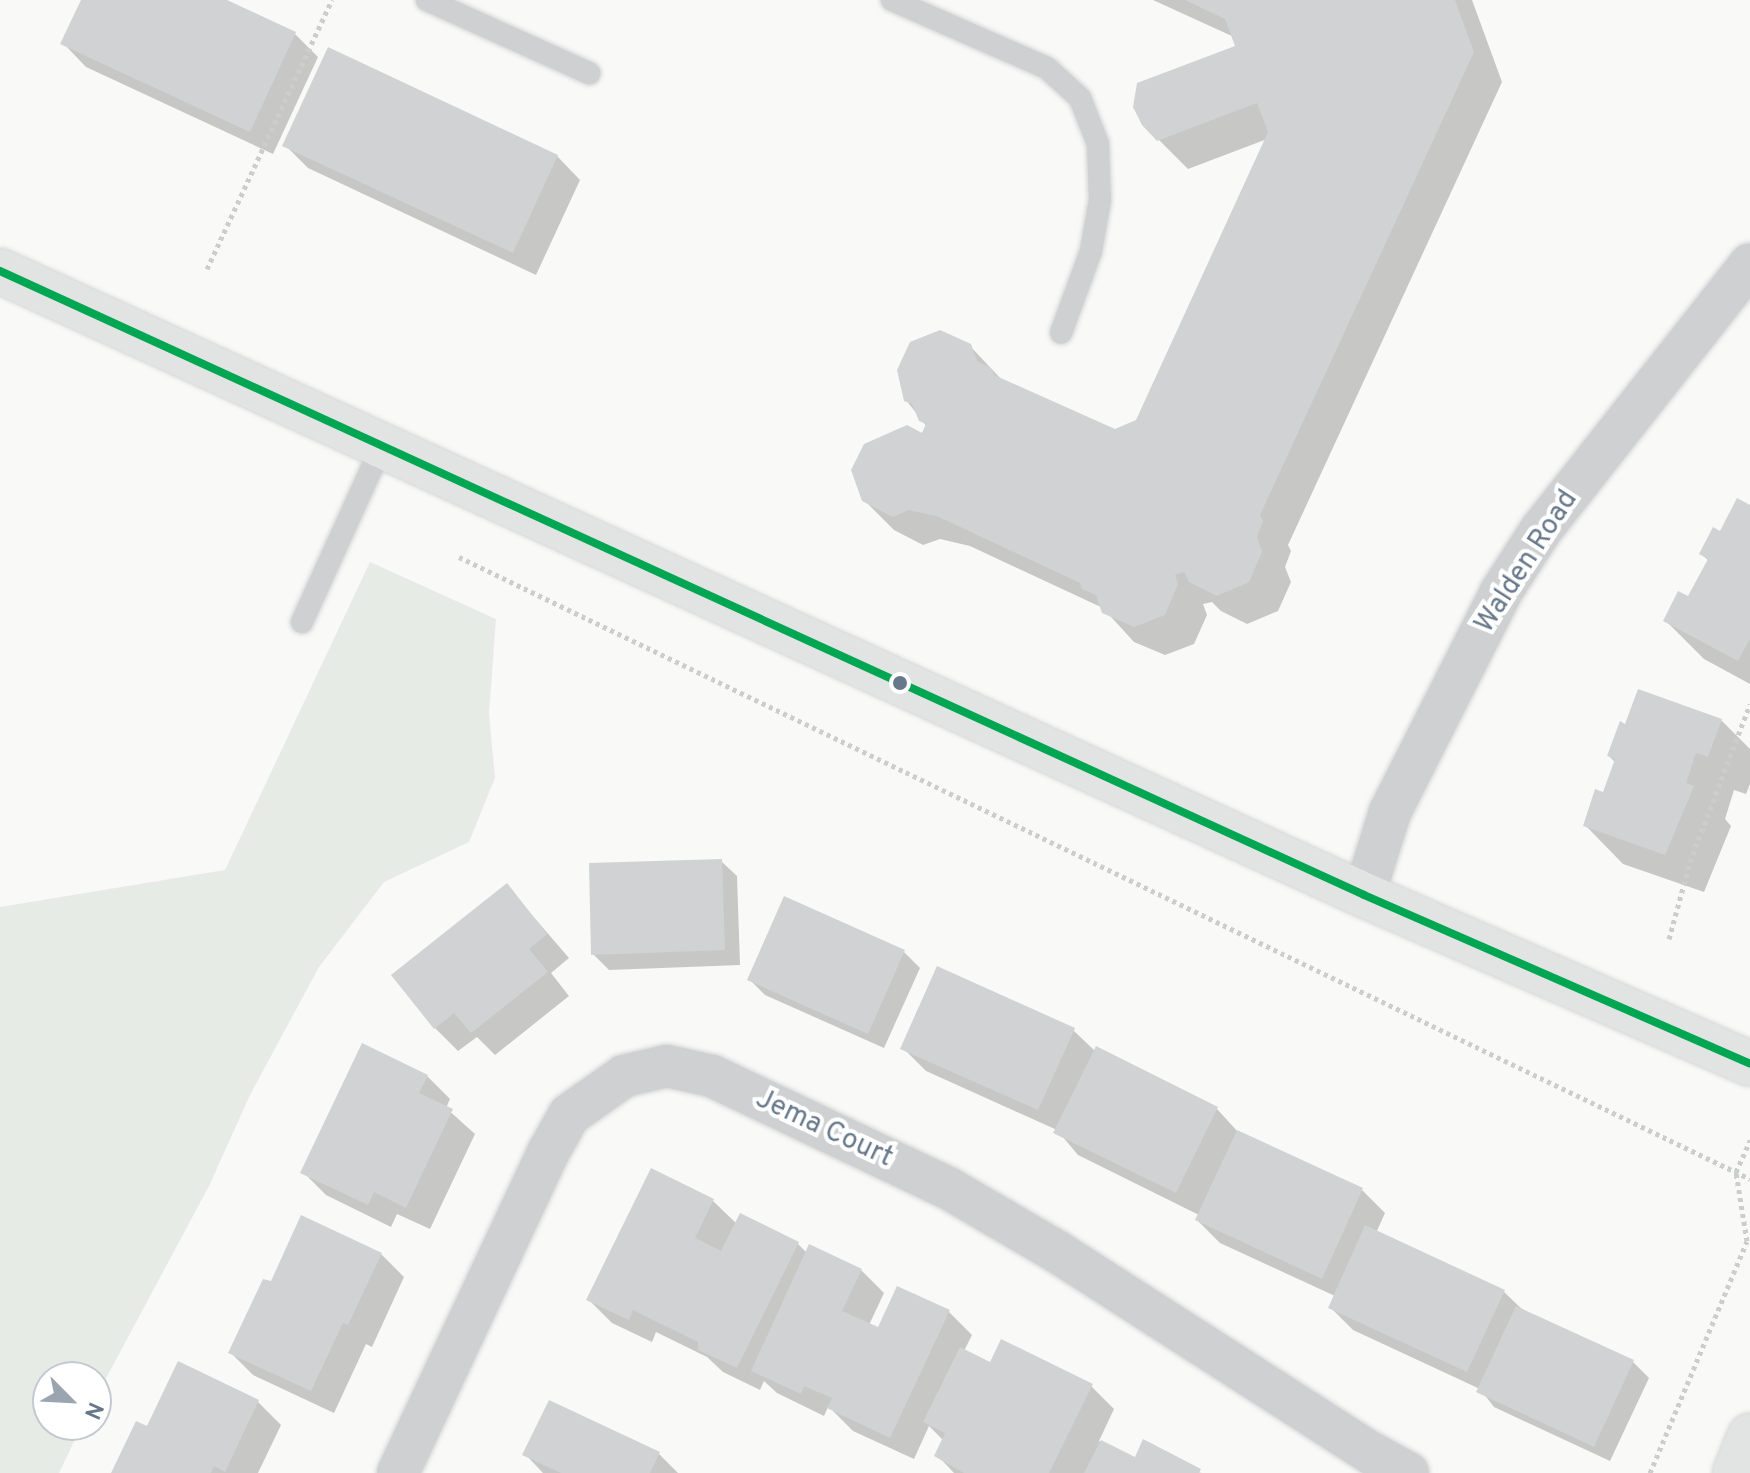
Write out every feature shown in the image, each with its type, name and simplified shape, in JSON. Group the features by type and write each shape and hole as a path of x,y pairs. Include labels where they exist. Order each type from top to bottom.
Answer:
{"main road":[{"path":"0,271 1364,895 1750,1064"},
{"path":"1735,1473 1750,1436"}],"street":[{"name":"Walden Road","path":"1364,895 1390,812 1501,592 1541,530 1750,264"},
{"name":"Jema Court","path":"398,1473 549,1151 569,1115 624,1076 667,1066 712,1076 948,1188 1056,1251 1371,1453 1408,1473"}],"lane":[{"path":"427,0 589,73"},
{"path":"892,0 1047,68 1080,98 1098,144 1100,200 1091,251 1061,333"},
{"path":"302,622 382,446"}],"path":[{"path":"207,269 332,0"},
{"path":"459,557 1750,1179"},
{"path":"1669,939 1695,849 1750,704"},
{"path":"1650,1473 1747,1241 1736,1172 1750,1140"}],"shaded area":[{"path":"370,562 496,619 489,713 495,778 469,842 384,882 319,967 250,1095 209,1186 112,1367 112,1361 32,1361 32,1441 74,1441 59,1473 0,1473 0,907 225,870"}],"building":[{"path":"81,0 227,0 296,32 250,132 60,44"},
{"path":"1185,0 1455,0 1474,52 1260,515 1263,521 1257,537 1262,552 1249,582 1217,596 1189,582 1184,572 1175,575 1178,584 1165,615 1134,627 1102,613 1096,595 1082,589 1080,583 939,517 909,510 893,517 862,501 851,470 864,444 907,425 922,433 926,424 919,421 912,404 904,401 897,370 910,342 940,330 971,344 977,361 991,368 994,375 1115,429 1136,420 1268,132 1257,103 1157,141 1142,125 1133,107 1137,83 1235,46 1225,19"},
{"path":"328,47 558,155 513,253 282,146"},
{"path":"1737,498 1750,505 1750,639 1738,661 1663,621 1678,591 1688,596 1708,559 1699,554 1713,527 1720,531"},
{"path":"1638,689 1722,719 1708,757 1696,753 1686,783 1694,786 1665,855 1583,826 1595,789 1603,792 1615,759 1607,756 1620,721 1625,724"},
{"path":"722,859 725,950 591,955 589,863"},
{"path":"507,883 547,934 529,949 548,972 471,1033 454,1013 434,1029 391,975"},
{"path":"784,896 905,950 868,1034 747,980"},
{"path":"937,966 1075,1028 1038,1110 900,1049"},
{"path":"362,1043 428,1075 419,1093 453,1109 406,1208 374,1192 368,1205 300,1173"},
{"path":"1096,1046 1218,1107 1176,1193 1053,1133"},
{"path":"1237,1130 1363,1188 1322,1279 1195,1220"},
{"path":"651,1168 714,1199 695,1238 721,1251 740,1213 799,1242 737,1368 698,1350 698,1342 633,1310 629,1320 586,1300"},
{"path":"301,1215 382,1253 348,1325 343,1323 311,1391 228,1353 263,1279 271,1281"},
{"path":"1365,1225 1505,1290 1467,1372 1328,1308"},
{"path":"809,1244 862,1269 842,1311 878,1327 897,1286 950,1310 890,1438 827,1408 832,1398 804,1386 801,1394 751,1371"},
{"path":"1516,1306 1634,1360 1594,1447 1476,1392"},
{"path":"1001,1339 1093,1384 1049,1473 964,1473 934,1456 945,1433 923,1422 960,1347 990,1362"},
{"path":"178,1361 259,1400 225,1472 214,1466 211,1473 111,1473 136,1421 147,1426"},
{"path":"549,1400 660,1452 650,1473 561,1473 522,1455"},
{"path":"1143,1439 1201,1469 1199,1473 1084,1473 1101,1440 1135,1457"}],"transit line":[{"path":"0,271 1364,895 1750,1064"}]}
